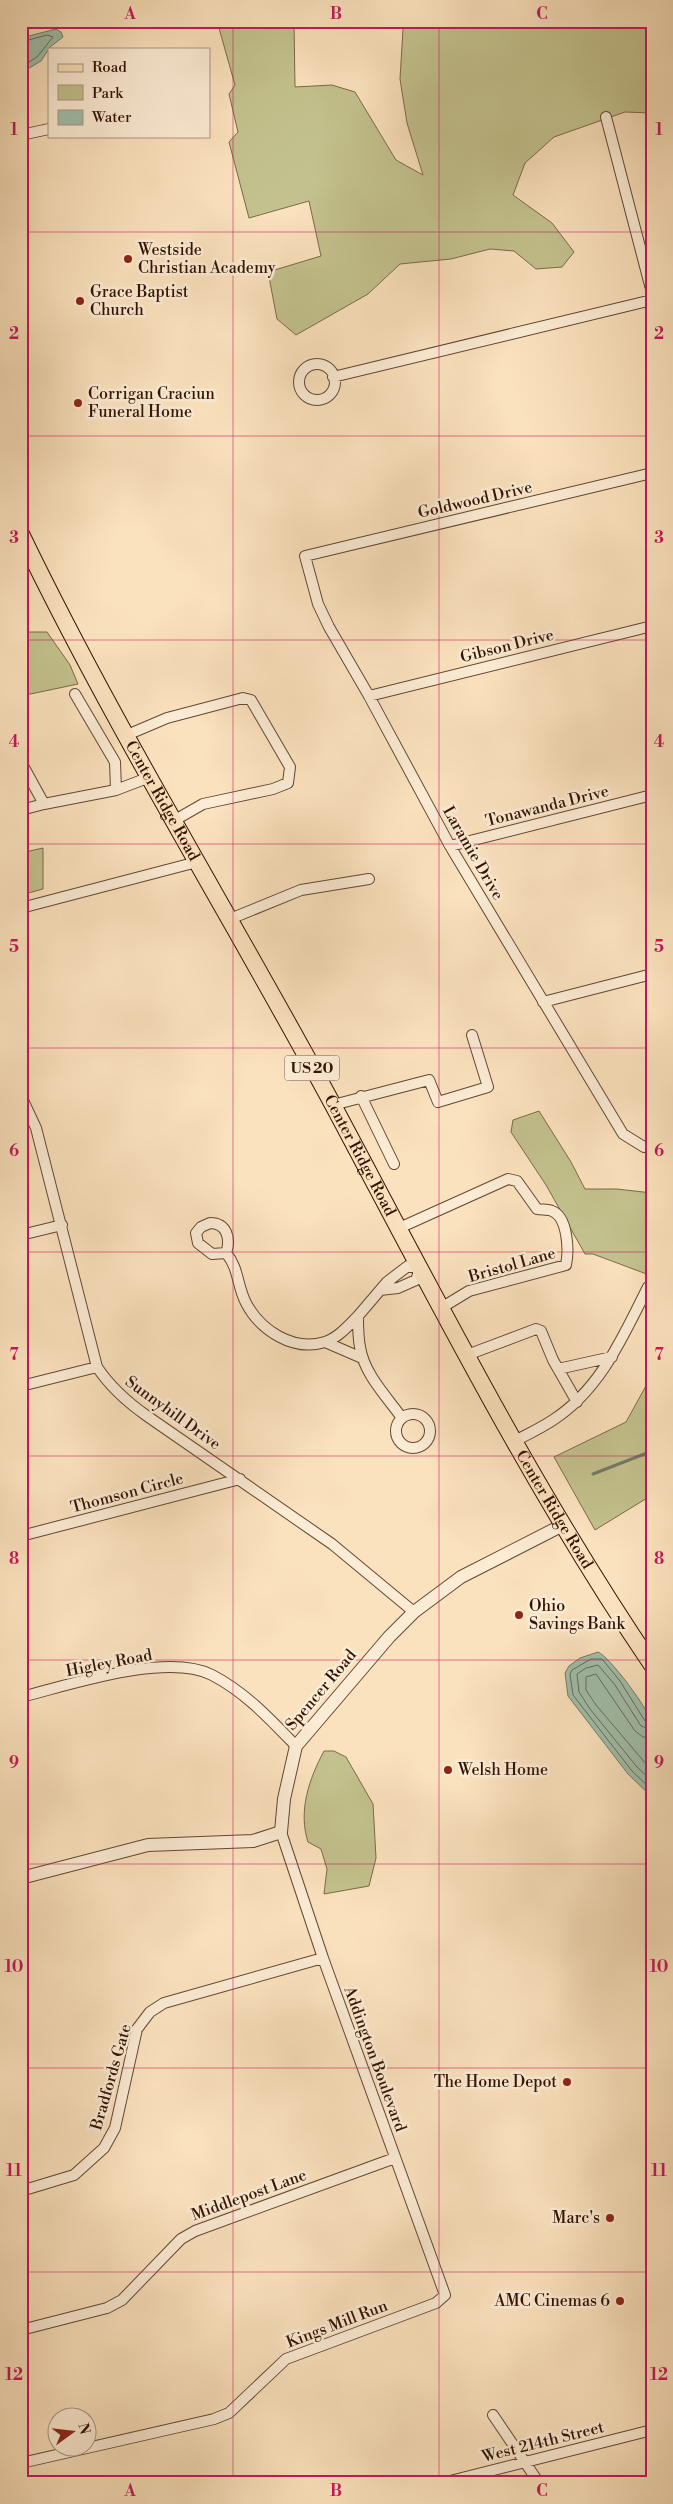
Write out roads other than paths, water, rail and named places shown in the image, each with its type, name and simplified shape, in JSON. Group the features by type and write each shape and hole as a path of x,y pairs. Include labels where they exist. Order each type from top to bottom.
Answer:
{"main road":[{"name":"Center Ridge Road","path":"21,534 65,625 333,1105 440,1308 563,1525 652,1665"}],"street":[{"path":"606,117 652,293"},
{"path":"21,135 48,129"},
{"path":"333,377 652,300"},
{"name":"Goldwood Drive","path":"305,556 652,473"},
{"name":"Laramie Drive","path":"305,556 318,604 328,627 369,696 450,846 623,1134 648,1146"},
{"name":"Gibson Drive","path":"369,696 652,626"},
{"path":"75,694 114,762 116,790"},
{"path":"126,735 167,718 243,698 251,700 290,767 288,783 274,789 203,804 175,820"},
{"path":"21,762 44,804"},
{"path":"21,810 116,790 150,777"},
{"name":"Tonawanda Drive","path":"450,846 652,796"},
{"path":"21,908 197,862"},
{"path":"230,919 301,890 369,879"},
{"path":"543,1002 652,974"},
{"path":"333,1105 361,1096 429,1080 438,1102 488,1087 472,1035"},
{"name":"Sunnyhill Drive","path":"21,1096 36,1128 97,1367 123,1398 332,1544 414,1612"},
{"path":"361,1096 394,1164"},
{"name":"Bristol Lane","path":"397,1228 508,1179 517,1181 536,1208 553,1211 559,1217 567,1236 569,1252 566,1265 469,1291 440,1308"},
{"path":"21,1235 62,1225"},
{"path":"226,1253 235,1265 245,1301 256,1320 269,1331 289,1342 325,1342 362,1358"},
{"path":"325,1342 343,1331 380,1290 408,1266 420,1269"},
{"path":"515,1441 553,1420 576,1402 602,1373 648,1286"},
{"path":"358,1316 359,1346 362,1358 375,1381 402,1418"},
{"path":"467,1355 536,1329 541,1331 558,1369 576,1402"},
{"path":"558,1369 612,1357"},
{"path":"21,1386 97,1367"},
{"name":"Thomson Circle","path":"21,1536 240,1479"},
{"name":"Spencer Road","path":"281,1832 284,1799 296,1746 354,1675 414,1612 461,1577 563,1525"},
{"name":"Higley Road","path":"21,1697 135,1670 165,1667 191,1669 210,1674 249,1700 296,1746"},
{"path":"21,1878 148,1845 253,1841 281,1832"},
{"name":"Addington Boulevard","path":"281,1832 323,1958 445,2295"},
{"name":"Bradfords Gate","path":"21,2191 74,2175 104,2148 115,2128 137,2029 150,2012 164,2002 323,1958"},
{"name":"Middlepost Lane","path":"21,2330 107,2308 122,2300 181,2239 194,2231 394,2158"},
{"name":"Kings Mill Run","path":"21,2463 214,2419 228,2413 286,2359 436,2303 445,2295"},
{"path":"493,2415 538,2483"},
{"name":"West 214th Street","path":"442,2483 652,2430"}],"water":[{"path":"56,29 61,32 63,37 48,48 41,61 21,73 21,38"},
{"path":"598,1652 611,1663 628,1684 644,1707 652,1723 652,1797 628,1774 568,1696 565,1673 569,1666 580,1658"}],"waterway":[{"path":"593,1474 652,1451"}],"place":[{"name":"Westside Christian Academy","path":"128,259"},
{"name":"Grace Baptist Church","path":"80,301"},
{"name":"Corrigan Craciun Funeral Home","path":"78,403"},
{"name":"Ohio Savings Bank","path":"519,1615"},
{"name":"Welsh Home","path":"448,1770"},
{"name":"The Home Depot","path":"567,2082"},
{"name":"Marc's","path":"610,2218"},
{"name":"AMC Cinemas 6","path":"620,2301"}]}
